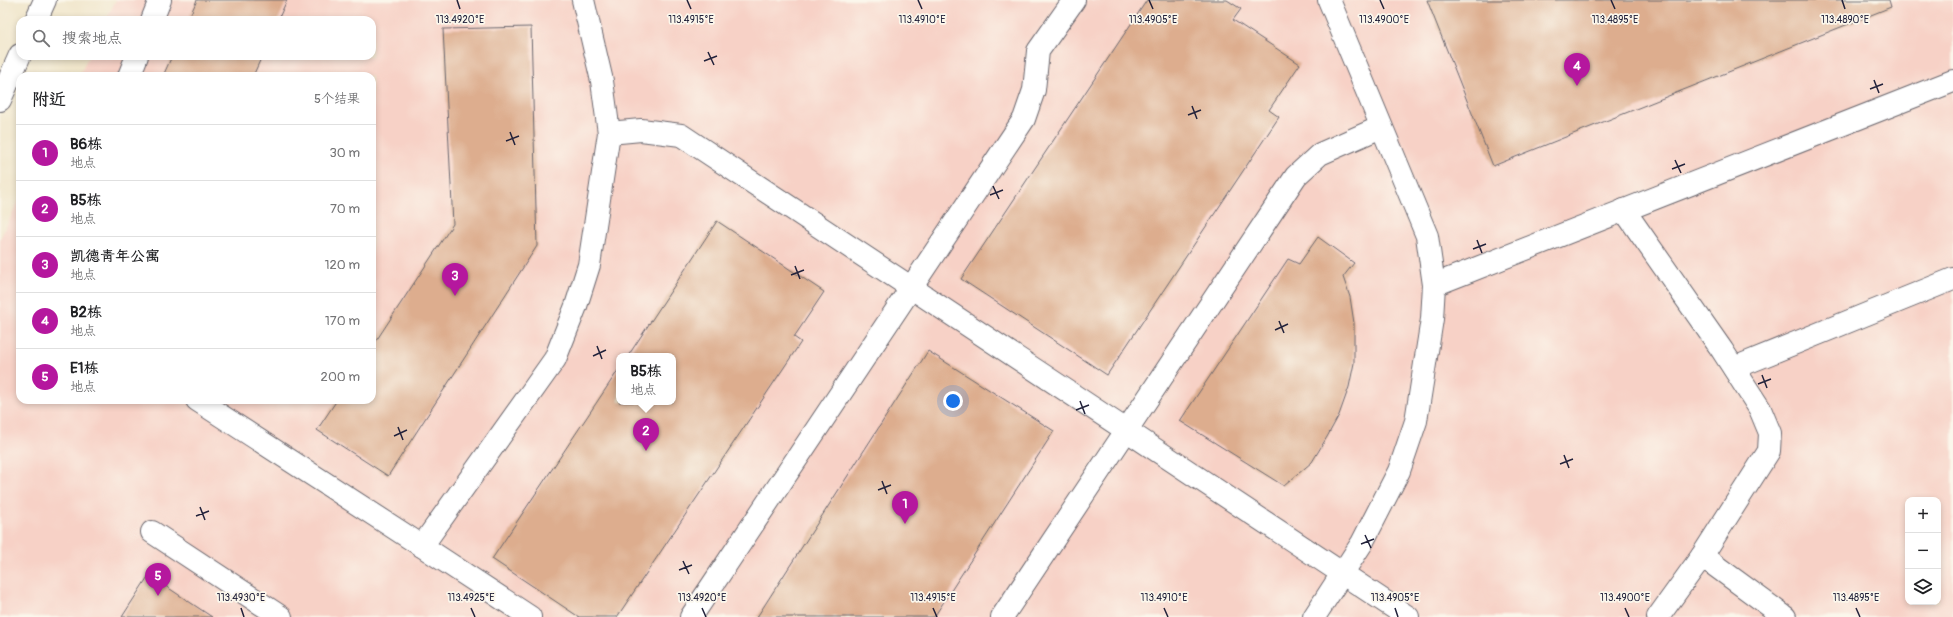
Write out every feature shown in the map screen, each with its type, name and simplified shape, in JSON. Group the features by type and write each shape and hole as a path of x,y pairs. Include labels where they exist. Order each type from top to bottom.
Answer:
{"street":[{"path":"38,16 45,0"},
{"path":"154,16 160,0"},
{"path":"422,546 555,359 576,306 589,265 608,132 602,81 583,0"},
{"path":"691,617 1024,120 1034,90 1038,51 1074,0"},
{"path":"1314,617 1362,543 1399,471 1416,421 1430,334 1434,285 1427,236 1329,0"},
{"path":"0,100 18,60"},
{"path":"130,72 135,60"},
{"path":"1434,285 1953,81"},
{"path":"1002,617 1296,176 1320,154 1382,127"},
{"path":"608,132 641,130 681,135 1408,617"},
{"path":"1624,210 1734,368 1760,409 1770,433 1769,451 1702,556 1658,617"},
{"path":"1734,368 1953,279"},
{"path":"203,404 530,617"},
{"path":"152,532 282,617"},
{"path":"1702,556 1785,617"}],"shaded area":[{"path":"116,0 1953,0 1953,617 0,617 0,239 16,206 16,404 376,404 376,72 81,72 87,60 376,60 376,16 108,16"}],"building":[{"path":"197,0 287,0 280,16 190,16"},
{"path":"1147,0 1227,0 1241,9 1233,20 1300,64 1269,110 1279,117 1107,375 961,279"},
{"path":"1427,0 1889,0 1891,7 1493,166"},
{"path":"531,27 537,246 388,476 317,430 334,404 376,404 376,341 453,224 443,29"},
{"path":"170,60 260,60 255,72 165,72"},
{"path":"717,221 824,292 794,337 801,342 617,617 579,617 492,559 616,373 616,405 676,405 676,353 630,353"},
{"path":"1318,237 1354,263 1343,277 1350,297 1354,323 1354,363 1349,387 1339,415 1327,437 1312,462 1284,486 1180,421 1288,259 1299,264"},
{"path":"928,351 1054,431 934,617 757,617"},
{"path":"149,575 212,617 122,617"}],"place":[{"name":"B2栋","path":"1577,86"},
{"name":"凯德青年公寓","path":"455,296"},
{"name":"B5栋","path":"646,451"},
{"name":"B6栋","path":"905,524"},
{"name":"E1栋","path":"158,596"}]}
